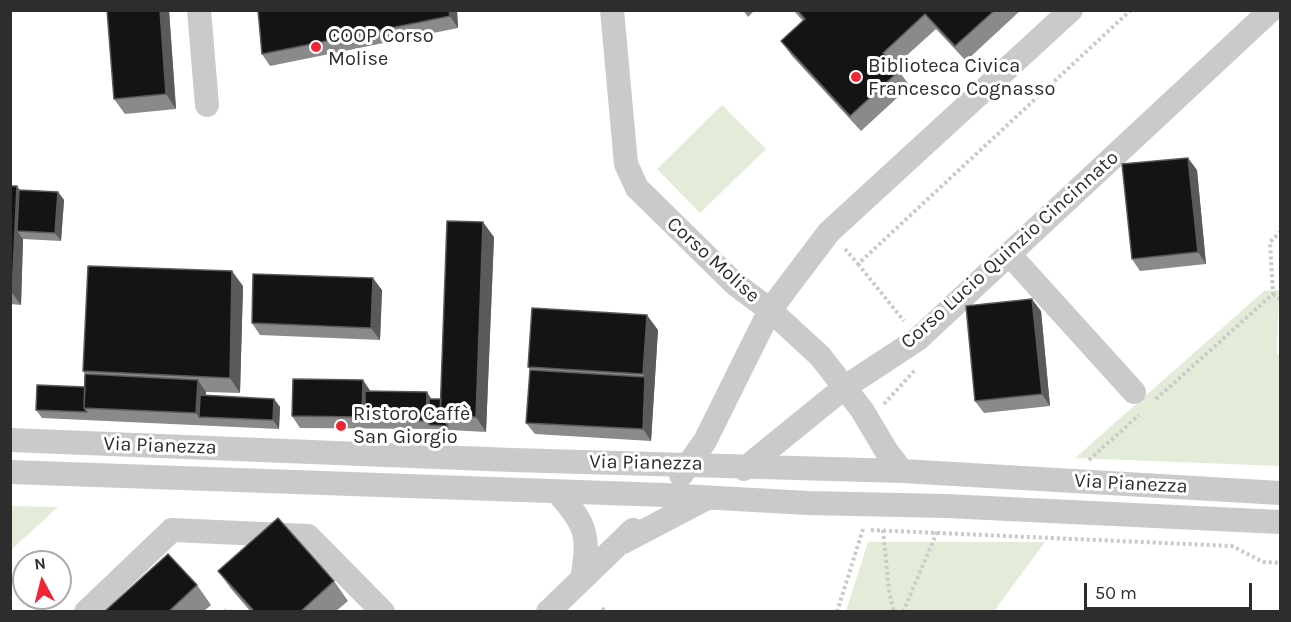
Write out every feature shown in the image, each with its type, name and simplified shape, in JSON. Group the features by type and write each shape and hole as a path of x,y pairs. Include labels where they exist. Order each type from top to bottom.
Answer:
{"street":[{"path":"199,10 207,105"},
{"name":"Corso Molise","path":"612,10 626,164 637,188 735,284 771,310 820,356 845,387 902,471"},
{"path":"548,612 623,542 691,464 771,310 829,232 1071,10"},
{"name":"Corso Lucio Quinzio Cincinnato","path":"623,542 708,497 845,387 918,339 1270,10"},
{"path":"1009,254 1143,402"},
{"name":"Via Pianezza","path":"10,440 512,460 902,471 1281,493"},
{"path":"85,476 88,443"},
{"path":"284,483 287,451"},
{"path":"508,490 512,460"},
{"name":"Via Pianezza","path":"10,472 664,495 808,503 946,506 1281,522"},
{"path":"558,493 575,511 585,531 588,548 582,579"},
{"path":"86,612 172,530 308,536 383,612"}],"path":[{"path":"858,264 1131,10"},
{"path":"829,232 884,295"},
{"path":"1273,294 1270,242 1281,232"},
{"path":"1273,294 1281,299"},
{"path":"1066,480 1143,402 1273,294"},
{"path":"903,612 946,506"},
{"path":"837,612 863,529"},
{"path":"883,530 889,591 894,612"},
{"path":"1232,546 1263,562 1281,562"},
{"path":"225,612 227,609 230,612"}],"green space":[{"path":"722,105 766,149 700,213 657,169"},
{"path":"1279,290 1277,354 1280,355 1280,466 1075,458 1264,291"},
{"path":"11,506 58,507 11,550"},
{"path":"868,542 1045,542 994,611 846,611"}],"building":[{"path":"107,10 160,10 166,94 114,99"},
{"name":"COOP Corso Molise","path":"258,10 449,10 450,16 262,54"},
{"name":"Biblioteca Civica Francesco Cognasso","path":"797,10 995,10 955,46 925,14 883,53 899,71 850,116 781,41 805,19"},
{"path":"1188,158 1198,252 1132,259 1122,164"},
{"path":"10,186 17,186 12,293 10,293"},
{"path":"19,190 58,192 55,233 17,231"},
{"path":"447,221 483,222 476,417 440,416"},
{"path":"88,266 232,271 230,378 83,371"},
{"path":"253,274 373,278 371,328 252,323"},
{"path":"1032,299 1042,394 975,401 966,306"},
{"path":"532,308 647,315 643,374 528,367"},
{"path":"530,370 645,377 643,429 526,423"},
{"path":"85,374 198,380 196,413 84,408"},
{"path":"293,379 363,380 362,417 292,416"},
{"path":"37,385 85,387 84,408 87,412 36,410"},
{"path":"365,391 427,392 426,421 365,420"},
{"path":"200,395 274,399 273,420 199,417"},
{"path":"429,399 441,399 440,416 448,426 429,425"},
{"path":"278,518 334,581 300,612 255,612 218,571"},
{"path":"168,554 197,585 168,612 104,612"}],"place":[{"name":"COOP Corso Molise","path":"316,47"},
{"name":"Biblioteca Civica Francesco Cognasso","path":"856,77"},
{"name":"Ristoro Caffè San Giorgio","path":"341,426"}]}
